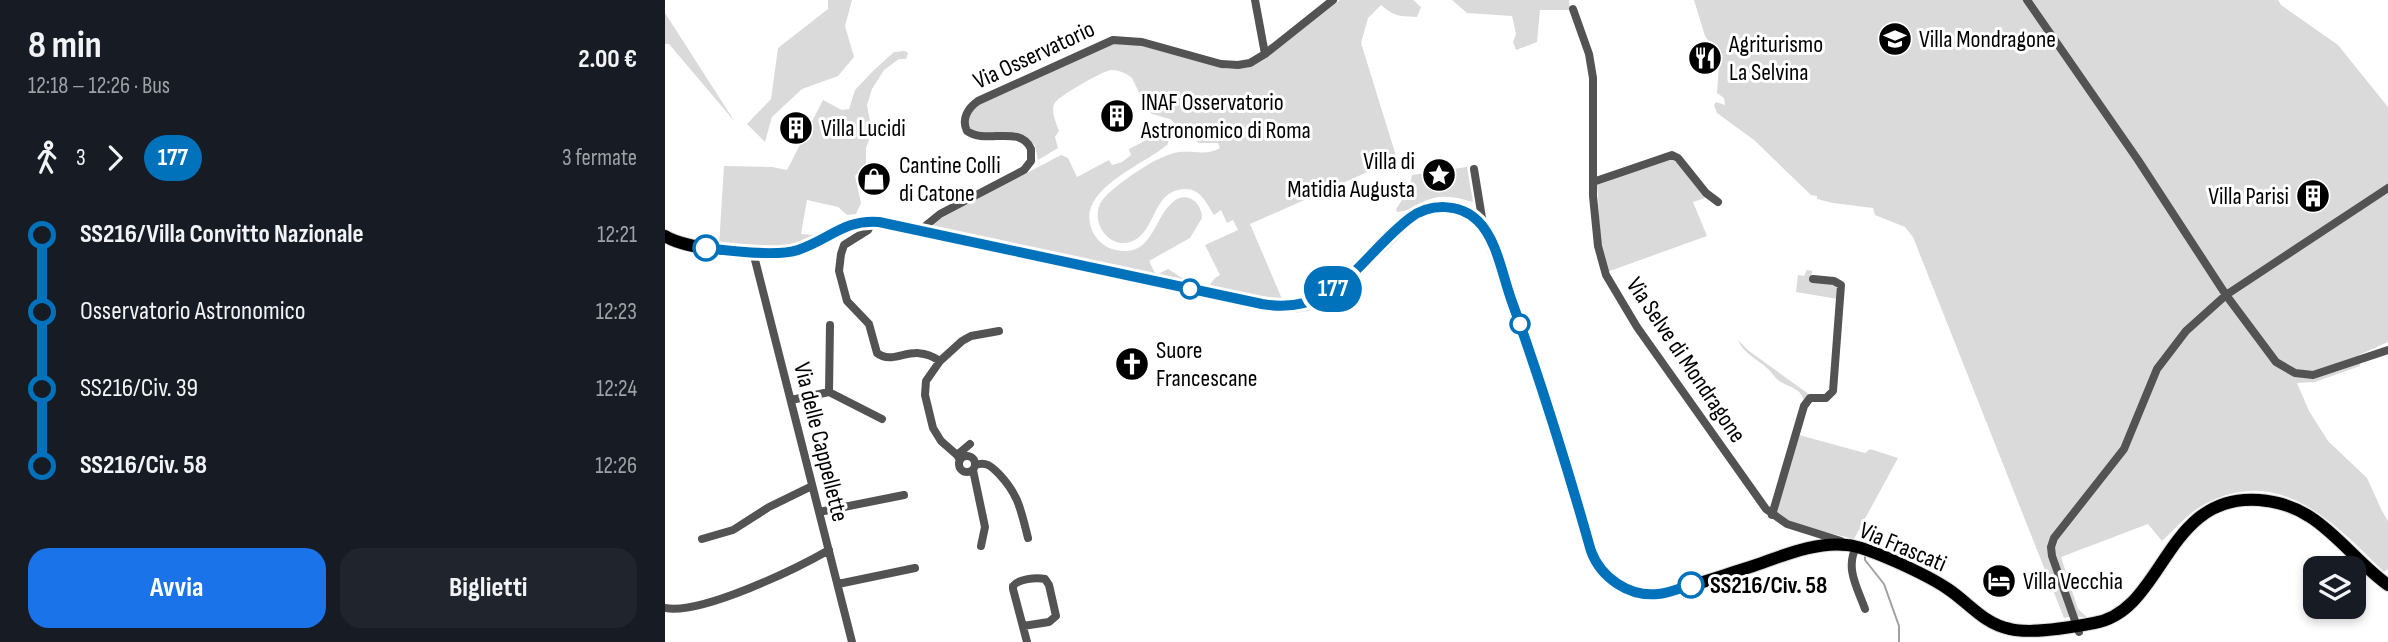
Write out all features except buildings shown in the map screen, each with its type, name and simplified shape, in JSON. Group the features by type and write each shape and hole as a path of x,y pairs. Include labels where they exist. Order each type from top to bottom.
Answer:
{"main road":[{"path":"668,239 709,249 782,253 794,251 847,225 873,221 1286,307 1307,304 1331,291 1406,221 1426,209 1440,207 1461,210 1475,218 1483,227"},
{"name":"Via Frascati","path":"1483,227 1495,252 1537,368 1593,555 1607,575 1633,592 1661,594 1824,545 1857,546 1943,586 1982,617 2005,628 2024,631 2078,629 2122,612 2132,604 2171,549 2198,519 2219,505 2242,500 2277,502 2307,513 2388,585"}],"street":[{"path":"1255,0 1265,54"},
{"name":"Via Osservatorio","path":"919,230 940,214 1024,170 1031,161 1031,147 1023,139 1012,136 979,137 967,131 965,117 978,101 1113,40 1138,41 1227,65 1250,63 1333,0"},
{"path":"2027,0 2138,160 2226,295 2274,360 2298,374 2313,376 2388,350"},
{"name":"Via Selve di Mondragone","path":"1573,9 1589,54 1593,78 1593,182 1599,252 1613,290 1758,500 1772,515 1795,527 1857,546"},
{"path":"1593,182 1672,155 1680,160 1706,193 1718,202"},
{"name":"Via Frascati","path":"1474,169 1483,227"},
{"path":"2078,629 2052,556 2052,543 2123,452 2165,356 2186,331 2226,295 2388,188"},
{"path":"873,221 868,230 851,239 842,251 839,271 849,303 869,324 877,353 881,356 891,358 919,351 940,361"},
{"name":"Via delle Cappellette","path":"753,252 852,642"},
{"path":"1772,515 1805,403 1812,397 1828,397 1833,391 1841,285 1834,281 1813,279"},
{"path":"829,392 830,325"},
{"path":"959,458 938,438 925,395 926,378 940,361 967,338 999,331"},
{"path":"791,400 829,392 882,419"},
{"path":"959,458 970,444"},
{"path":"959,458 969,456 974,459 985,527 981,546"},
{"path":"974,467 982,463 991,466 1013,490 1019,500 1028,538"},
{"path":"702,539 733,530 769,507 813,486"},
{"path":"819,512 904,495"},
{"path":"1857,546 1850,566 1865,609"},
{"path":"665,608 682,608 726,597 802,565 829,550"},
{"path":"838,584 915,568"},
{"path":"1023,626 1050,621 1056,616 1049,584 1045,579 1014,584 1013,589 1027,642"}],"shaded area":[{"path":"828,0 852,0 845,26 854,57 838,76 802,89 772,117 765,142 747,124 771,99 778,48 828,9"},
{"path":"1340,0 1413,0 1421,7 1417,17 1398,15 1381,5 1368,18 1361,43 1397,159 1250,224 1285,306 1208,287 1220,275 1205,245 1238,230 1233,220 1227,223 1221,210 1214,215 1196,192 1185,189 1170,193 1160,204 1144,232 1128,243 1110,239 1104,232 1099,224 1100,205 1106,196 1128,178 1147,165 1174,153 1209,152 1220,148 1218,143 1199,143 1170,119 1152,114 1132,78 1127,75 1106,71 1057,100 1053,110 1059,131 1055,137 1058,148 1038,160 1035,146 1024,135 981,136 967,128 967,120 974,107 1113,44 1138,44 1227,69 1247,68 1262,61"},
{"path":"1452,0 1569,0 1570,10 1540,10 1537,42 1516,50 1512,16 1467,13"},
{"name":"Villa Mondragone","path":"1694,0 2278,0 2281,5 2338,45 2388,107 2388,342 2359,355 2360,366 2315,382 2297,383 2309,411 2328,441 2367,478 2388,521 2388,569 2384,572 2326,519 2305,505 2283,495 2259,491 2234,493 2201,506 2162,541 2148,524 2061,557 2078,609 2088,618 2064,618 1913,237 1905,227 1875,215 1873,208 1817,199 1817,196 1811,195 1754,140 1717,113 1714,105 1716,102 1725,105 1724,98 1717,93 1719,65 1715,49 1705,36"},
{"path":"665,13 735,122 669,44 665,44"},
{"path":"894,52 908,53 906,59 899,59 884,70 872,89 867,105 872,132 866,148 866,164 855,176 861,203 856,214 847,215 838,207 807,200 801,234 815,235 793,246 778,249 719,246 724,166 787,170 823,100 842,110 849,109 855,90 873,71"},
{"path":"1162,132 1169,135 1168,144 1103,190 1093,202 1089,215 1092,230 1101,243 1112,249 1128,251 1145,243 1173,202 1183,197 1193,200 1199,207 1202,218 1190,238 1149,261 1156,275 1168,269 1190,283 931,229 934,222 1061,155 1068,158 1077,177 1109,160 1112,165 1122,162 1131,155 1129,149"},
{"path":"1673,157 1705,198 1693,202 1707,236 1607,272 1601,239 1597,185"},
{"path":"1467,167 1473,202 1454,197 1435,197 1397,212 1396,209 1409,190 1412,175"},
{"path":"1807,270 1812,271 1810,281 1836,284 1838,299 1796,292 1798,275 1804,276"},
{"path":"1738,340 1810,395 1804,400 1799,392 1778,380 1748,354"},
{"path":"1799,435 1865,453 1870,449 1898,458 1854,539 1800,526 1778,516 1776,510"}],"waterway":[{"path":"1865,556 1865,560 1884,584 1899,626 1899,642"}],"bus line":[{"name":"177","path":"706,248 788,253 852,223 879,222 1262,304 1291,307 1311,302 1334,288 1417,214 1438,207 1461,210 1471,214 1481,224 1495,252 1537,368 1591,551 1598,565 1615,582 1642,594 1664,593 1691,585"}],"place":[{"name":"Villa Mondragone","path":"1895,39"},
{"name":"Agriturismo La Selvina","path":"1705,58"},
{"name":"INAF Osservatorio Astronomico di Roma","path":"1117,116"},
{"name":"Villa Lucidi","path":"796,128"},
{"name":"Villa di Matidia Augusta","path":"1439,175"},
{"name":"Cantine Colli di Catone","path":"874,179"},
{"name":"Villa Parisi","path":"2313,196"},
{"name":"Suore Francescane","path":"1132,364"},
{"name":"Villa Vecchia","path":"1999,581"},
{"name":"SS216/Civ. 58","path":"1691,585"}]}
